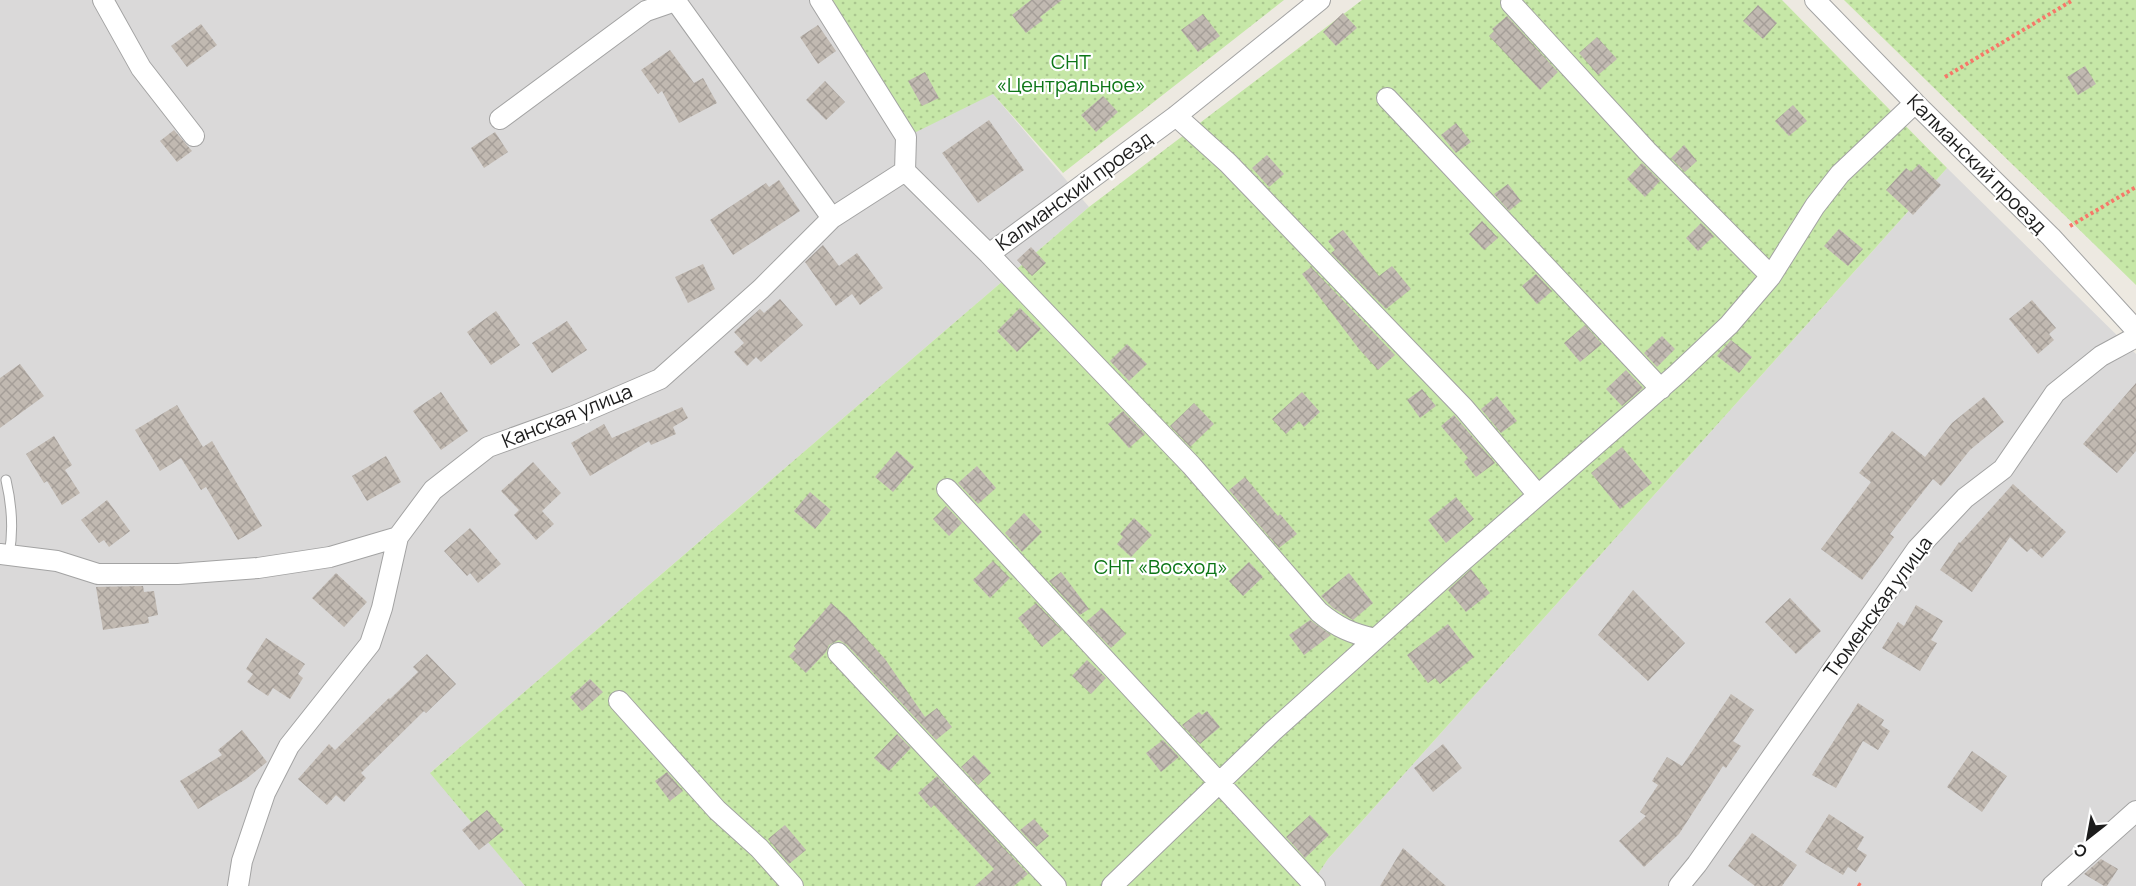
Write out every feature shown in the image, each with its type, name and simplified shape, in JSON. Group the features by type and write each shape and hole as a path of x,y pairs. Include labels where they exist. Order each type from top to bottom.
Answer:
{"street":[{"path":"103,0 141,68 194,136"},
{"path":"500,119 646,11 675,0 832,218 905,171 906,137 820,0"},
{"name":"Калманский проезд","path":"905,171 989,254 1176,116 1320,0"},
{"name":"Калманский проезд","path":"1815,0 1915,103 2051,237 2136,330"},
{"path":"1511,3 1647,151 1771,276"},
{"path":"1387,98 1661,388"},
{"path":"1112,886 1273,731 1661,388 1729,325 1771,276 1815,206 1840,174 1915,103"},
{"path":"1176,116 1228,163 1464,408 1538,495"},
{"name":"Канская улица","path":"238,886 242,861 265,793 290,746 370,644 382,608 398,537 433,490 488,447 574,416 660,379 761,289 832,218"},
{"path":"989,254 1191,465 1319,612 1334,625 1347,632 1375,639"},
{"name":"Тюменская улица","path":"1678,886 1703,855 1917,549 1965,498 2003,469 2055,393 2102,356 2136,337"},
{"path":"947,489 1315,886"},
{"path":"5,555 57,561 98,574 178,574 258,568 330,557 398,537"},
{"path":"838,653 1056,886"},
{"path":"619,701 717,810 759,848 793,886"},
{"path":"2052,886 2136,811"}],"lane":[{"path":"5,555 13,532 12,506 6,480"}],"path":[{"path":"1945,77 2073,0"},
{"path":"2051,237 2136,187"}],"shaded area":[{"path":"0,0 820,0 993,94 1089,207 431,772 525,886 0,886"},
{"path":"1947,168 2136,354 2136,886 1310,886 1328,859"}],"green space":[{"name":"СНТ «Центральное»","path":"820,0 1284,0 1063,173 993,94 906,137"},
{"name":"СНТ «Восход»","path":"1362,0 1782,0 1947,168 1328,859 1310,886 525,886 430,773 1089,207"},
{"path":"1844,0 2136,0 2136,285"}],"building":[{"path":"1031,0 1062,0 1040,17 1043,20 1026,33 1012,15"},
{"path":"1758,5 1777,23 1763,39 1743,21"},
{"path":"1343,13 1357,28 1336,46 1323,32"},
{"path":"1203,14 1220,36 1198,52 1181,30"},
{"path":"1507,16 1558,72 1540,90 1489,36 1494,31 1492,29"},
{"path":"201,24 217,45 187,67 171,46"},
{"path":"818,25 836,51 818,64 800,37"},
{"path":"1597,37 1617,59 1598,75 1579,53"},
{"path":"670,50 694,83 703,78 717,103 679,123 662,91 658,94 641,70"},
{"path":"2085,66 2096,84 2078,95 2067,77"},
{"path":"925,72 939,98 922,106 908,81"},
{"path":"825,81 845,102 826,120 806,100"},
{"path":"1103,96 1118,112 1096,132 1081,115"},
{"path":"1793,105 1807,121 1789,136 1775,121"},
{"path":"989,120 1024,170 978,203 942,153"},
{"path":"1456,123 1471,142 1456,153 1441,135"},
{"path":"174,130 192,151 177,162 160,141"},
{"path":"495,132 508,152 484,168 471,148"},
{"path":"1684,145 1697,161 1685,172 1671,158"},
{"path":"1267,155 1284,174 1269,187 1252,168"},
{"path":"1642,163 1660,181 1645,197 1627,179"},
{"path":"1919,164 1941,185 1913,215 1886,190 1906,168 1911,172"},
{"path":"779,180 800,211 733,255 710,220 766,183 769,187"},
{"path":"1508,184 1521,201 1509,211 1494,194"},
{"path":"1482,221 1498,238 1484,250 1469,234"},
{"path":"1701,223 1714,236 1698,251 1686,238"},
{"path":"1839,229 1863,249 1848,266 1824,246"},
{"path":"1343,230 1379,276 1392,266 1411,289 1386,309 1331,253 1335,250 1328,241"},
{"path":"823,245 839,266 857,253 883,288 860,305 852,294 836,306 805,262"},
{"path":"1031,247 1046,263 1032,276 1017,260"},
{"path":"703,264 715,289 688,303 675,277"},
{"path":"1311,267 1395,355 1378,370 1359,349 1302,274"},
{"path":"1536,274 1552,291 1537,304 1522,286"},
{"path":"780,299 803,325 761,362 756,357 747,366 734,352 744,343 734,332 760,309 764,313"},
{"path":"2032,300 2056,328 2049,334 2054,340 2038,354 2009,319"},
{"path":"1020,308 1041,329 1017,352 997,331"},
{"path":"496,311 520,345 491,365 467,332"},
{"path":"567,321 587,350 552,373 532,343"},
{"path":"1585,325 1602,344 1580,362 1564,343"},
{"path":"1662,336 1675,349 1657,367 1644,353"},
{"path":"1731,340 1752,357 1739,373 1717,356"},
{"path":"1127,344 1147,364 1129,381 1110,361"},
{"path":"20,364 44,396 0,428 0,378"},
{"path":"1626,370 1643,388 1622,406 1606,389"},
{"path":"2136,383 2136,451 2117,473 2083,444"},
{"path":"1422,389 1436,406 1420,418 1407,400"},
{"path":"441,392 468,431 441,450 413,411"},
{"path":"1302,392 1320,412 1304,427 1299,421 1286,434 1272,419"},
{"path":"1497,396 1517,421 1501,433 1481,409"},
{"path":"1984,397 2004,422 1970,450 1941,486 1933,479 1890,534 1894,537 1862,580 1821,549 1871,482 1859,473 1892,431 1925,457 1952,423"},
{"path":"1194,403 1214,424 1190,447 1170,426"},
{"path":"177,405 203,447 212,441 262,526 238,540 206,487 201,490 181,458 160,471 135,430"},
{"path":"682,407 688,418 673,427 676,434 651,445 649,441 590,476 571,443 604,424 612,438"},
{"path":"1123,411 1145,434 1129,448 1108,424"},
{"path":"1454,415 1495,463 1476,477 1464,462 1468,458 1441,426"},
{"path":"54,436 72,465 65,470 80,493 62,505 47,481 44,483 26,454"},
{"path":"1622,447 1652,483 1620,509 1591,473"},
{"path":"897,451 914,467 893,492 875,477"},
{"path":"386,456 401,482 367,501 352,476"},
{"path":"533,462 561,493 542,511 554,524 536,540 514,515 519,510 501,491"},
{"path":"977,466 996,488 978,504 958,483"},
{"path":"1245,477 1278,516 1280,514 1297,534 1279,548 1229,490"},
{"path":"2013,484 2066,532 2042,558 2031,548 2027,552 2010,537 1972,592 1940,570 1959,542"},
{"path":"810,492 831,510 815,529 794,511"},
{"path":"1456,497 1474,519 1446,543 1428,520"},
{"path":"107,500 130,531 109,547 104,540 99,543 81,520"},
{"path":"946,506 962,523 949,536 933,519"},
{"path":"1024,513 1042,532 1022,552 1005,533"},
{"path":"1134,518 1152,535 1131,557 1117,544 1123,537 1120,534"},
{"path":"470,528 501,564 478,583 470,573 467,576 444,551"},
{"path":"993,561 1010,578 990,598 973,580"},
{"path":"1249,562 1263,577 1243,596 1229,581"},
{"path":"1471,569 1490,593 1466,612 1448,590"},
{"path":"1061,572 1089,609 1080,615 1049,581"},
{"path":"336,573 367,602 344,627 312,598"},
{"path":"1349,573 1373,603 1353,620 1333,608 1321,596"},
{"path":"143,586 144,592 154,591 158,615 148,617 149,623 103,630 96,587"},
{"path":"1633,590 1685,643 1648,681 1598,635"},
{"path":"1790,598 1821,631 1796,654 1765,622"},
{"path":"831,603 885,659 925,717 937,708 952,727 936,740 847,645 839,640 829,645 826,652 806,673 789,656 796,649 794,646"},
{"path":"1036,603 1062,630 1042,647 1018,618"},
{"path":"1916,605 1943,621 1931,640 1937,643 1920,671 1882,648 1898,622 1904,626"},
{"path":"1102,608 1126,634 1111,648 1086,622"},
{"path":"1310,620 1331,635 1304,655 1289,635"},
{"path":"1448,624 1474,657 1440,684 1435,678 1428,683 1407,655"},
{"path":"266,638 305,664 298,674 303,678 290,699 273,688 268,696 247,682 253,674 246,669"},
{"path":"427,654 456,684 426,713 424,711 361,773 366,778 344,802 336,795 327,805 298,779 329,744 335,750 418,672 413,667"},
{"path":"1087,660 1106,678 1091,694 1072,676"},
{"path":"590,679 603,692 582,711 570,697"},
{"path":"1731,694 1754,710 1733,741 1741,746 1726,768 1723,766 1679,834 1644,867 1619,841 1646,816 1640,812 1658,785 1652,781 1667,757 1682,766"},
{"path":"1858,703 1884,720 1881,725 1890,731 1878,750 1863,741 1836,788 1812,775"},
{"path":"1207,711 1220,727 1200,744 1182,725 1199,712 1202,715"},
{"path":"242,730 267,762 246,779 198,809 180,781 222,755 218,750"},
{"path":"897,734 911,748 889,771 874,758"},
{"path":"1163,740 1179,757 1161,772 1146,753"},
{"path":"1443,744 1462,768 1433,792 1414,768"},
{"path":"1972,751 2007,776 1982,812 1947,787"},
{"path":"974,755 991,773 978,785 961,767"},
{"path":"667,772 683,791 670,801 655,781"},
{"path":"937,776 1028,874 1014,886 975,886 994,869 934,805 931,808 918,793"},
{"path":"487,810 504,830 479,850 462,830"},
{"path":"1829,814 1864,837 1857,849 1867,855 1856,872 1848,867 1843,875 1805,852"},
{"path":"1310,815 1329,835 1305,858 1286,837"},
{"path":"1034,819 1049,836 1036,847 1020,830"},
{"path":"785,825 806,850 789,864 768,839"},
{"path":"1752,833 1797,865 1782,886 1755,886 1728,866"},
{"path":"1403,848 1446,886 1380,886"},
{"path":"2101,859 2118,869 2107,886 2084,874"}]}
